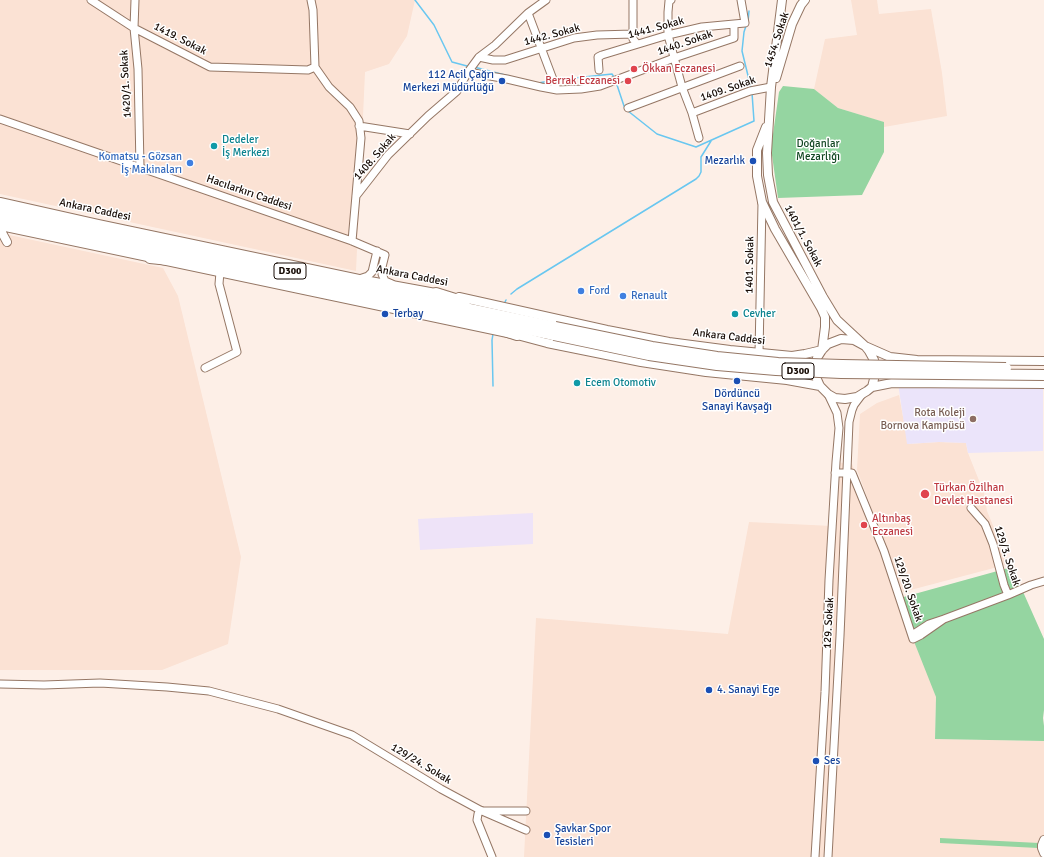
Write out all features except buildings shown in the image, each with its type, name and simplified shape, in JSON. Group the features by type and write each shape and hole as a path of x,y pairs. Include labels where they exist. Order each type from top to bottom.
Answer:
{"highway":[{"name":"Ankara Caddesi","path":"0,210 514,318 555,331 649,355 717,365 776,370 840,373 1044,375"},
{"path":"25,215 98,224"},
{"name":"Ankara Caddesi","path":"0,218 468,318 717,357 778,363 1044,368"},
{"path":"150,258 234,268"},
{"path":"436,293 514,318"},
{"path":"468,318 517,335"}],"main road":[{"name":"1401/1. Sokak","path":"782,0 771,87 767,153 768,175 772,202 837,320 865,346"},
{"name":"1454. Sokak","path":"771,87 776,79 792,24 805,0"},
{"name":"1401/1. Sokak","path":"769,118 757,150 757,176 762,202 822,308 825,317 822,350"},
{"name":"Ankara Caddesi","path":"0,202 98,224 669,342 792,356 822,350 828,344 841,339 854,340 890,357 917,360 1044,360"},
{"path":"0,226 641,362 706,372 787,380 820,386"},
{"path":"0,230 7,242"},
{"path":"34,240 45,235"},
{"path":"865,346 875,364 875,376 872,387"},
{"path":"822,350 815,365 816,377 820,386 828,394 835,398 845,399 856,397 872,387 892,383 1044,384"},
{"path":"1044,840 1042,845 1044,853"}],"street":[{"name":"1419. Sokak","path":"91,0 134,28 210,67 308,70 315,67"},
{"name":"1420/1. Sokak","path":"135,0 134,28 138,69 140,167"},
{"path":"311,0 314,10 315,67 329,87 350,106 359,121 360,126"},
{"path":"410,134 457,91 479,57 495,45 528,12 546,0"},
{"path":"633,0 633,38 638,44"},
{"name":"1409. Sokak","path":"671,0 668,12 668,34 682,87 700,138"},
{"name":"1440. Sokak","path":"468,72 557,90 581,89 600,86 674,58 734,38 734,24 745,22 742,0"},
{"path":"528,12 557,90"},
{"name":"1441. Sokak","path":"599,70 598,56 668,34 702,27 734,24"},
{"name":"1442. Sokak","path":"479,57 493,60 505,60 574,38 597,35 633,34"},
{"path":"628,108 740,66"},
{"name":"1409. Sokak","path":"692,113 750,91 771,87"},
{"name":"Hacılarkırı Caddesi","path":"0,118 352,240 384,255 382,274 386,281 396,286"},
{"name":"1408. Sokak","path":"352,240 361,138 360,126 410,134"},
{"name":"1408. Sokak","path":"356,196 388,155 410,134"},
{"name":"1401. Sokak","path":"759,353 762,202"},
{"path":"359,278 368,276 372,272 377,251"},
{"path":"205,368 237,352 218,284 220,272"},
{"name":"129. Sokak","path":"828,857 850,422 854,405 863,393"},
{"name":"129. Sokak","path":"815,857 825,692 829,580 839,428 834,406 828,394"},
{"path":"835,473 847,473"},
{"name":"129/20. Sokak","path":"847,473 852,473 878,536 913,637"},
{"name":"129/3. Sokak","path":"913,637 927,632 944,619 1008,595 993,544 985,524 971,508"},
{"path":"1008,595 1044,581"},
{"name":"129/24. Sokak","path":"0,684 44,685 100,683 167,686 210,691 278,709 352,735 441,789 480,810 526,830"},
{"path":"480,810 477,820 492,857"},
{"name":"129/24. Sokak","path":"480,810 526,811"}],"shaded area":[{"path":"0,0 415,0 407,36 389,64 365,72 356,271 0,194"},
{"path":"851,0 877,0 879,14 931,9 942,73 947,116 884,127 883,122 838,108 814,89 825,39 857,35"},
{"path":"0,233 163,268 178,296 241,557 228,644 162,670 0,670"},
{"name":"Rota Koleji Bornova Kampüsü","path":"898,383 1043,384 1043,451 968,453 966,443 939,442 907,444"},
{"name":"Türkan Özilhan Devlet Hastanesi","path":"899,395 908,444 939,442 966,443 968,453 984,493 987,511 1009,564 903,592 857,470 860,414 877,403"},
{"path":"836,462 852,464 876,522 918,638 936,697 935,739 1044,741 1044,857 524,857 536,618 728,634 749,522 832,526"},
{"path":"533,513 533,544 420,550 418,519"}],"green space":[{"name":"Doğanlar Mezarlığı","path":"783,86 814,89 838,108 884,122 884,152 862,195 778,198 771,148 779,92"},
{"path":"1012,567 1044,639 1044,741 935,739 936,697 913,639 900,598"},
{"path":"940,838 1039,843 1038,848 940,843"}],"waterway":[{"path":"415,0 434,25 452,62 467,66"},
{"path":"748,22 749,11"},
{"path":"746,26 742,51 751,88"},
{"path":"474,67 509,76"},
{"path":"556,80 612,74 614,77"},
{"path":"538,83 550,81"},
{"path":"616,82 625,109"},
{"path":"628,111 657,134 696,147 754,121 752,93"},
{"path":"511,294 696,179 701,172 701,157 711,141"},
{"path":"504,304 506,300"},
{"path":"493,334 493,386"}],"place":[{"name":"Ökkan Eczanesi","path":"634,69"},
{"name":"112 Acil Çağrı Merkezi Müdürlüğü","path":"502,81"},
{"name":"Berrak Eczanesi","path":"628,81"},
{"name":"Dedeler İş Merkezi","path":"214,146"},
{"name":"Mezarlık","path":"753,161"},
{"name":"Komatsu - Gözsan İş Makinaları","path":"190,163"},
{"name":"Ford","path":"581,291"},
{"name":"Renault","path":"623,296"},
{"name":"Terbay","path":"385,314"},
{"name":"Cevher","path":"735,314"},
{"name":"Dördüncü Sanayi Kavşağı","path":"737,381"},
{"name":"Ecem Otomotiv","path":"577,383"},
{"name":"Rota Koleji Bornova Kampüsü","path":"973,419"},
{"name":"Türkan Özilhan Devlet Hastanesi","path":"925,494"},
{"name":"Altınbaş Eczanesi","path":"864,525"},
{"name":"4. Sanayi Ege","path":"709,690"},
{"name":"Ses","path":"816,761"},
{"name":"Şavkar Spor Tesisleri","path":"547,835"}]}
